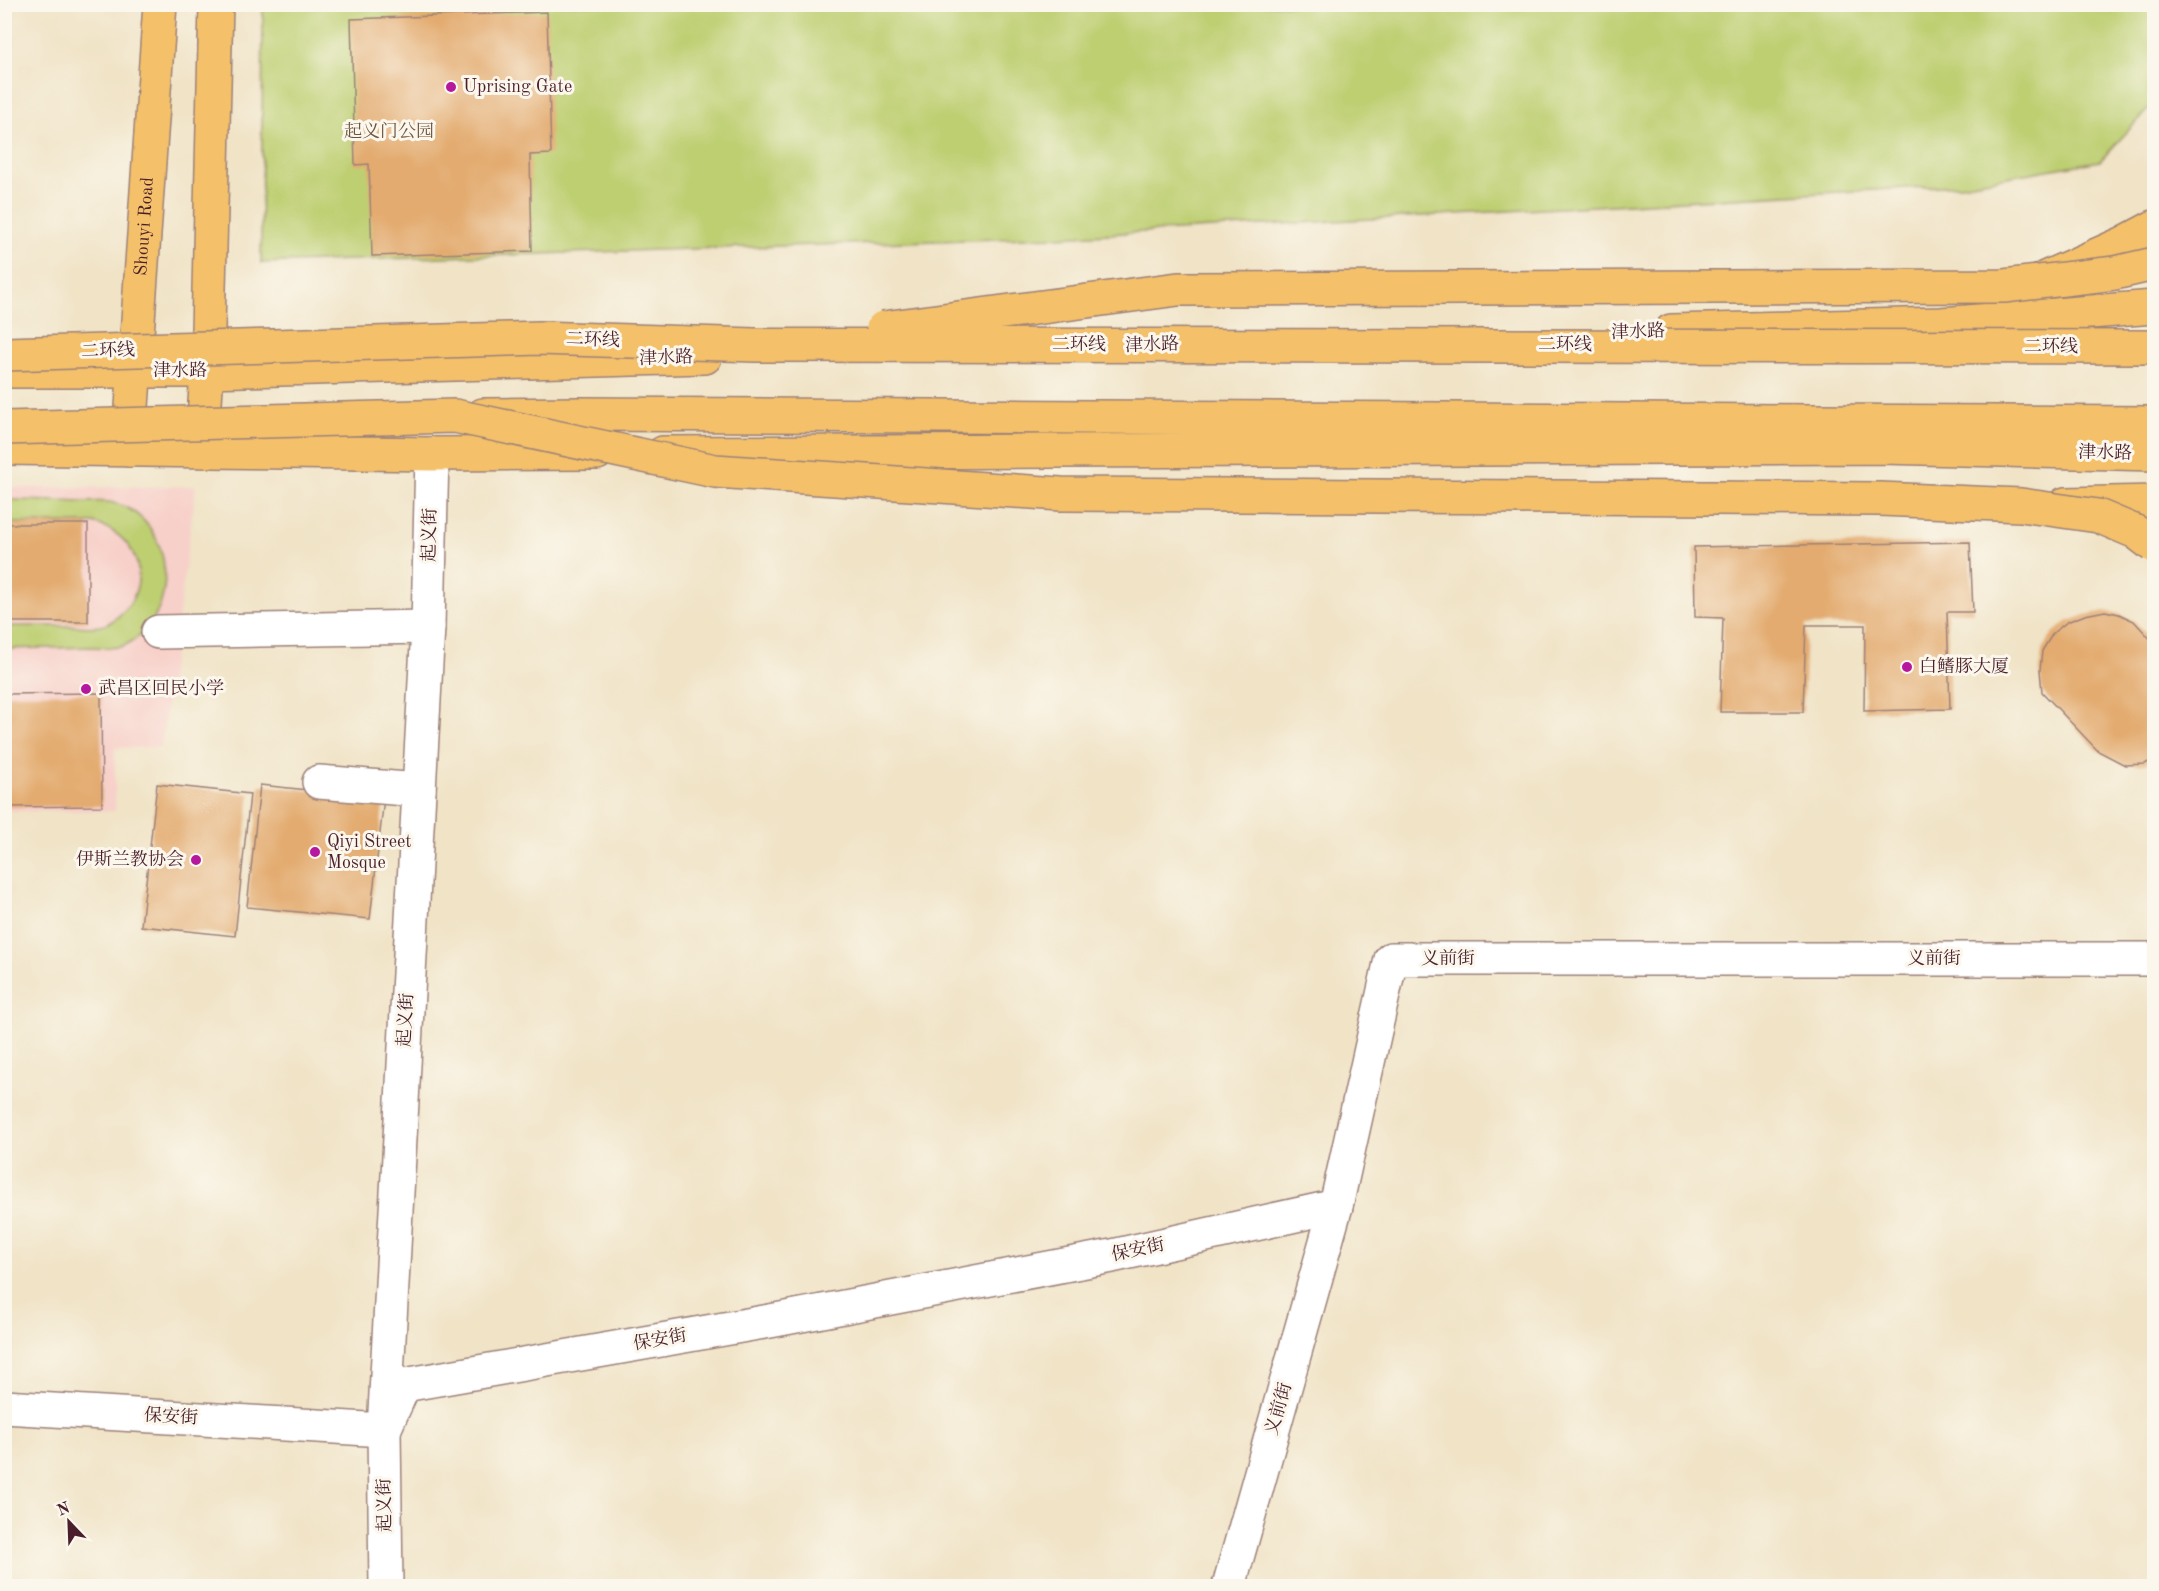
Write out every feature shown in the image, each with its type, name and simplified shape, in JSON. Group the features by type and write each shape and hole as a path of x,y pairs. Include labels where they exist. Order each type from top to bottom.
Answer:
{"main road":[{"name":"Shouyi Road","path":"129,450 160,4"},
{"path":"201,450 207,371 216,4"},
{"path":"1941,324 2124,243 2154,227"},
{"path":"754,345 1178,289 2004,286 2115,273 2154,264"},
{"name":"津水路","path":"4,371 207,371 1941,324 2154,307"},
{"name":"二环线","path":"4,354 539,338 754,345 2154,347"},
{"path":"4,428 591,414 2154,423"},
{"path":"454,416 715,471 1061,494 1868,499 2021,505 2154,502"},
{"name":"津水路","path":"4,448 432,454 1881,447 2154,454"},
{"path":"2021,505 2098,516 2136,532 2154,546"}],"street":[{"name":"起义街","path":"386,1587 384,1430 428,627 432,454"},
{"path":"158,632 428,627"},
{"path":"319,782 419,790"},
{"name":"义前街","path":"1228,1587 1336,1206 1390,959 2154,960"},
{"name":"保安街","path":"4,1407 384,1430 404,1385 759,1323 1112,1256 1336,1206"}],"shaded area":[{"name":"武昌区回民小学","path":"196,486 161,747 115,748 115,811 5,811 4,488"}],"green space":[{"name":"起义门公园","path":"263,5 2154,5 2154,103 2100,161 1960,185 1056,237 261,263"},
{"path":"5,500 106,502 114,503 135,513 150,529 160,549 165,571 163,594 156,615 142,633 123,646 115,647 5,649 5,626 95,627 111,622 124,611 133,598 138,584 138,571 129,546 107,528 93,523 5,523"}],"building":[{"name":"Uprising Gate","path":"547,12 551,154 530,155 532,251 372,256 369,164 355,165 351,19"},
{"path":"4,524 88,524 88,622 4,622"},
{"name":"白鳍豚大厦","path":"1970,542 1973,612 1947,612 1950,709 1864,711 1865,625 1806,625 1803,712 1720,712 1723,618 1695,617 1694,547"},
{"path":"2105,611 2134,621 2154,643 2154,759 2145,764 2125,765 2098,751 2042,692 2040,670 2042,651 2053,633 2067,622"},
{"path":"101,693 102,806 4,807 4,694"},
{"name":"伊斯兰教协会","path":"157,784 250,794 235,936 141,926"},
{"name":"Qiyi Street Mosque","path":"260,785 384,798 370,919 247,907"}],"place":[{"name":"Uprising Gate","path":"451,87"},
{"name":"白鳍豚大厦","path":"1907,667"},
{"name":"武昌区回民小学","path":"86,689"},
{"name":"Qiyi Street Mosque","path":"315,852"},
{"name":"伊斯兰教协会","path":"196,860"}]}
